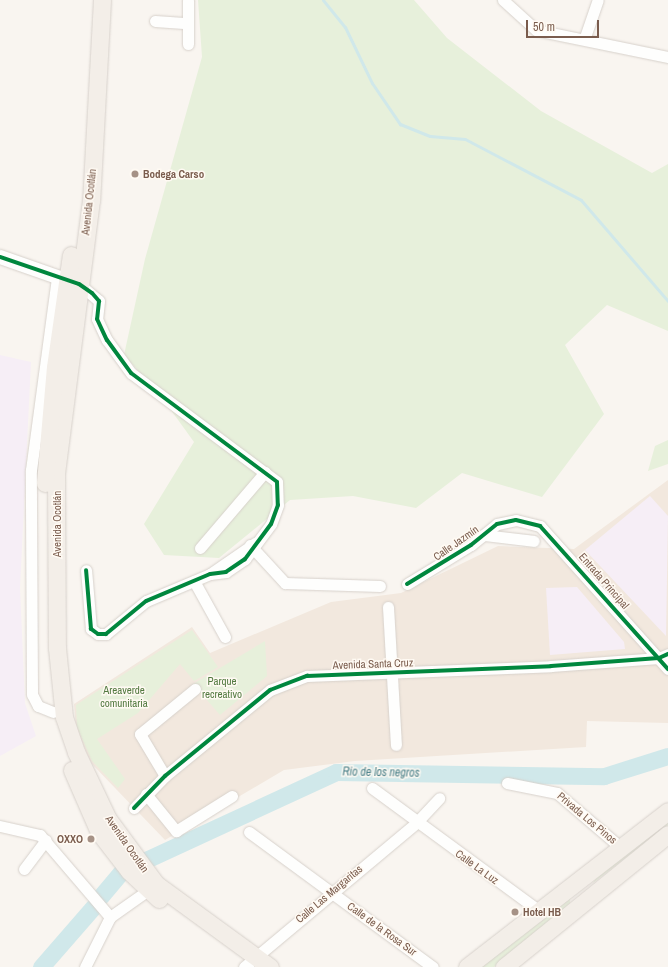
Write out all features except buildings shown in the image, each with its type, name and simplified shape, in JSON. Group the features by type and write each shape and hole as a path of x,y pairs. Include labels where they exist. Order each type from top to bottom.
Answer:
{"main road":[{"name":"Avenida Ocotlán","path":"91,0 80,198 68,280 44,473 46,648 53,712 69,763 99,832 125,854"},
{"name":"Avenida Ocotlán","path":"102,0 91,200 68,280 56,472 58,655 64,717 76,752 108,819 125,854 139,873 152,888 254,964"},
{"path":"467,967 619,846 668,811"},
{"path":"504,967 668,834"},
{"path":"588,898 581,895 581,887 603,859"}],"street":[{"path":"188,0 188,44"},
{"path":"503,0 536,30 585,37 668,56"},
{"path":"585,37 598,0"},
{"path":"155,21 187,23"},
{"path":"0,257 68,280 99,301 98,318 107,340 131,373 277,482 278,505 271,524 254,545 229,564 210,574 146,601 106,634 98,634 91,629 86,570"},
{"path":"200,548 265,472"},
{"name":"Calle Jazmín","path":"407,584 484,535 497,524 516,520"},
{"name":"Entrada Principal","path":"516,520 540,526 558,542 663,656 668,669"},
{"path":"484,535 534,541"},
{"path":"254,545 285,583 380,586"},
{"path":"194,581 225,637"},
{"path":"388,607 396,745"},
{"name":"Avenida Santa Cruz","path":"134,808 165,776 270,690 307,676 392,673 663,656"},
{"path":"165,776 140,734 195,689"},
{"name":"Privada Los Pinos","path":"507,783 557,792 619,846"},
{"name":"Calle La Luz","path":"372,788 416,823 538,910"},
{"path":"146,794 176,831 232,796"},
{"name":"Calle Las Margaritas","path":"254,964 330,892 416,823 439,798"},
{"path":"0,826 40,835 46,840 110,917"},
{"name":"Calle de la Rosa Sur","path":"249,832 433,967"},
{"path":"24,869 46,840"},
{"path":"86,967 110,917 152,888"}],"shaded area":[{"path":"0,355 31,362 20,588 25,703 36,736 0,756"},
{"path":"668,480 668,723 587,721 586,747 355,761 284,770 165,840 91,763 76,728 74,704 192,627 210,653 331,602 401,593 498,546 574,549"},
{"path":"650,496 668,516 666,636 585,550"},
{"path":"577,587 624,642 625,649 550,655 546,588"}],"green space":[{"path":"198,0 414,0 447,38 541,111 652,173 668,164 668,331 607,305 565,345 604,414 542,497 462,473 416,508 353,496 290,500 219,558 164,555 144,524 194,442 160,395 124,355 145,259 202,57"},
{"path":"668,440 668,464 648,471 655,446"},
{"name":"Areaverde comunitaria","path":"192,630 218,667 194,681 180,664 138,713 97,739 125,779 118,788 92,761 77,727 76,705"},
{"name":"Parque recreativo","path":"265,641 267,676 220,715 193,684"},
{"path":"668,815 668,825 593,883 604,864"},
{"path":"570,890 570,905 494,967 479,967"}],"waterway":[{"path":"323,0 345,27 372,83 400,124 430,136 465,139 581,200 668,301"},
{"name":"Rio de los negros","path":"101,896 122,871 336,772 604,776 668,756"},
{"name":"Rio de los negros","path":"41,967 95,905"}],"cycle path":[{"path":"0,257 79,284 92,293 99,301 97,319 107,340 131,373 277,482 278,505 271,524 245,559 226,572 210,574 146,601 106,634 98,634 91,629 86,570"},
{"path":"407,584 471,545 497,524 516,520 540,526 668,669"},
{"path":"134,808 165,776 270,690 307,676 551,666 659,658 668,654"}],"place":[{"name":"Bodega Carso","path":"135,174"},
{"name":"OXXO","path":"91,839"},
{"name":"Hotel HB","path":"515,912"}]}
